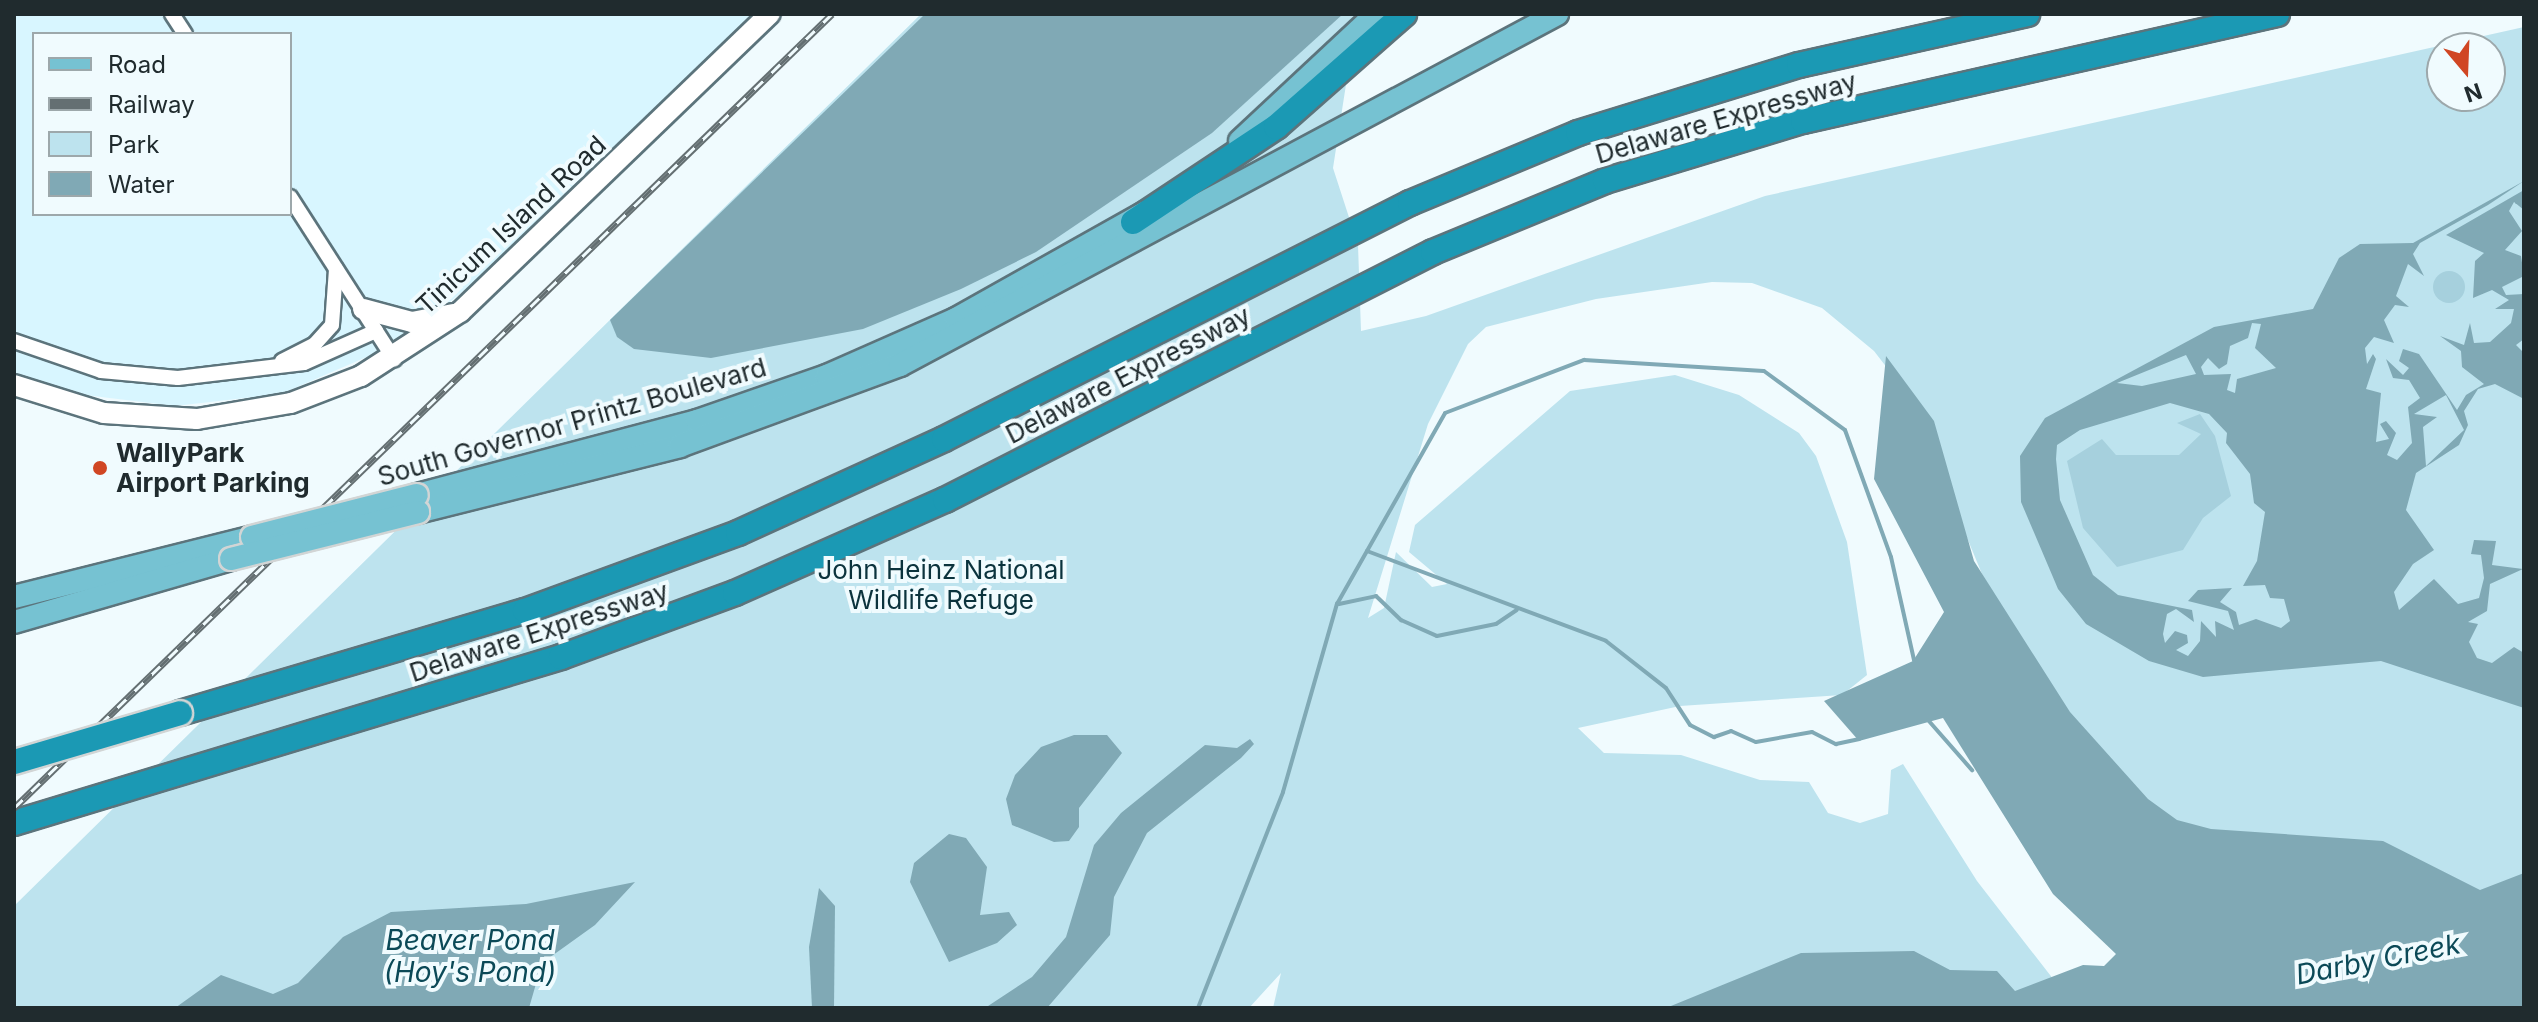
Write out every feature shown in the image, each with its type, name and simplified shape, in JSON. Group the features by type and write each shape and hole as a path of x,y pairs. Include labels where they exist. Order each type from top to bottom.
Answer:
{"highway":[{"path":"1133,222 1276,127 1404,14"},
{"name":"Delaware Expressway","path":"14,762 483,625 698,549 904,459 1298,258 1450,185 1623,118 1799,65 2027,14"},
{"name":"Delaware Expressway","path":"14,823 693,610 931,506 1350,292 1520,214 1714,146 2277,14"}],"main road":[{"name":"South Governor Printz Boulevard","path":"14,597 697,421 857,364 1133,222 1226,153 1376,14"},
{"name":"South Governor Printz Boulevard","path":"14,622 231,559 680,446 829,395 1125,250 1557,14"}],"street":[{"path":"172,14 184,32"},
{"name":"Tinicum Island Road","path":"14,385 113,414 216,418 308,398 394,359 460,312 770,14"},
{"path":"292,200 394,359"},
{"path":"267,368 327,332 337,309 336,269"},
{"path":"363,309 412,322 460,312"},
{"path":"14,341 136,376 267,368 316,359 376,331"}],"shaded area":[{"path":"14,14 753,14 503,259 399,343 281,394 175,406 77,394 14,373"},
{"path":"2449,271 2460,276 2465,287 2460,298 2449,303 2438,298 2433,287 2438,276"},
{"path":"2200,414 2215,436 2231,496 2203,518 2183,550 2117,567 2083,528 2067,461 2102,439 2116,455 2179,455 2201,434 2177,423"}],"green space":[{"name":"John Heinz National Wildlife Refuge","path":"921,14 1357,14 1333,168 1358,245 1361,331 1426,316 1765,196 2426,49 2426,112 2506,112 2506,32 2502,32 2524,27 2524,882 2452,900 2189,924 1982,574 1908,395 1874,351 1822,308 1752,283 1712,282 1596,299 1486,327 1468,344 1428,424 1368,618 1384,608 1396,552 1432,587 1447,584 1409,552 1415,525 1570,391 1675,375 1739,395 1799,433 1816,456 1847,542 1867,675 1842,695 1680,706 1578,728 1604,753 1681,755 1760,780 1809,782 1828,813 1860,823 1888,814 1891,770 1903,764 1977,881 2064,993 2063,1008 1273,1008 1281,973 1249,1008 14,1008 14,906"}],"water":[{"path":"925,14 1343,14 1212,133 1036,252 961,289 863,329 711,358 634,349 617,337 610,320"},
{"path":"2524,181 2420,243 2413,254 2424,276 2408,264 2396,296 2409,307 2395,305 2384,320 2394,343 2374,337 2365,348 2367,364 2373,354 2376,359 2366,389 2381,393 2376,442 2389,439 2380,424 2386,421 2396,433 2387,455 2397,460 2412,443 2408,407 2420,398 2409,380 2393,378 2386,359 2403,375 2409,368 2399,361 2403,349 2419,354 2457,410 2466,395 2484,384 2462,367 2461,351 2440,336 2464,345 2470,323 2474,343 2490,342 2511,323 2514,309 2495,309 2509,300 2492,290 2473,298 2475,261 2484,253 2446,235 2524,190 2524,210 2514,202 2509,211 2522,231 2505,250 2521,256 2524,276 2502,287 2506,295 2524,294 2524,339 2516,345 2524,353 2524,399 2495,384 2478,389 2464,411 2468,425 2459,445 2416,473 2406,510 2434,550 2413,564 2394,592 2399,610 2434,579 2458,604 2479,598 2484,578 2481,555 2471,554 2474,540 2496,541 2492,565 2523,569 2490,584 2487,611 2468,622 2478,624 2469,642 2477,658 2492,663 2514,647 2524,653 2524,708 2381,661 2203,677 2149,661 2086,624 2058,589 2021,502 2020,456 2045,418 2214,327 2313,309 2339,258 2360,244 2413,243","holes":["2252,323 2261,324 2255,348 2276,368 2237,379 2235,393 2227,390 2231,374 2204,375 2201,367 2208,358 2219,369 2227,364 2230,346 2248,338","2186,355 2196,374 2142,386 2117,383","2446,395 2464,430 2426,466 2423,427 2437,417 2414,414","2170,403 2209,414 2227,433 2226,443 2250,474 2254,503 2265,512 2257,561 2243,586 2265,585 2270,598 2284,599 2290,621 2281,628 2256,619 2239,625 2236,612 2220,602 2232,588 2198,590 2188,601 2228,611 2234,630 2215,621 2216,637 2201,621 2200,641 2188,656 2176,650 2188,643 2187,635 2175,631 2165,643 2163,634 2167,614 2176,609 2194,622 2192,610 2118,595 2093,575 2060,500 2057,445 2080,430"]},
{"name":"Darby Creek","path":"1886,356 1934,421 1974,561 2070,712 2148,799 2177,820 2211,829 2383,841 2480,890 2524,873 2524,1008 1666,1008 1801,953 1914,951 1950,970 1997,971 2015,991 2083,965 2104,966 2116,954 2053,894 1943,718 1859,741 1824,701 1913,661 1944,612 1874,479"},
{"path":"1074,735 1107,735 1122,753 1079,808 1079,827 1069,841 1054,842 1012,825 1006,799 1015,775 1041,747"},
{"path":"1250,739 1254,744 1241,758 1147,833 1114,897 1110,935 1047,1008 985,1008 1032,977 1066,937 1094,845 1121,813 1205,745 1237,748"},
{"path":"949,834 966,838 987,867 980,915 1009,912 1017,925 997,943 949,962 910,882 914,863"},
{"name":"Beaver Pond (Hoy's Pond)","path":"635,882 595,925 542,963 529,1008 175,1008 221,975 273,994 298,983 343,937 391,912 526,904"},
{"path":"819,888 835,906 834,1008 812,1008 809,947"}],"waterway":[{"path":"1198,1008 1283,792 1337,604 1445,413 1584,360 1764,371 1845,430 1891,557 1914,660"},
{"path":"1367,551 1606,641 1666,688 1690,725 1714,737 1731,731 1756,742 1812,732 1836,744 1859,739"},
{"path":"1339,604 1376,596 1401,620 1437,636 1496,624 1517,610"},
{"path":"1928,720 1972,770"}],"railway":[{"path":"14,808 832,14"}],"place":[{"name":"WallyPark Airport Parking","path":"100,468"}]}
